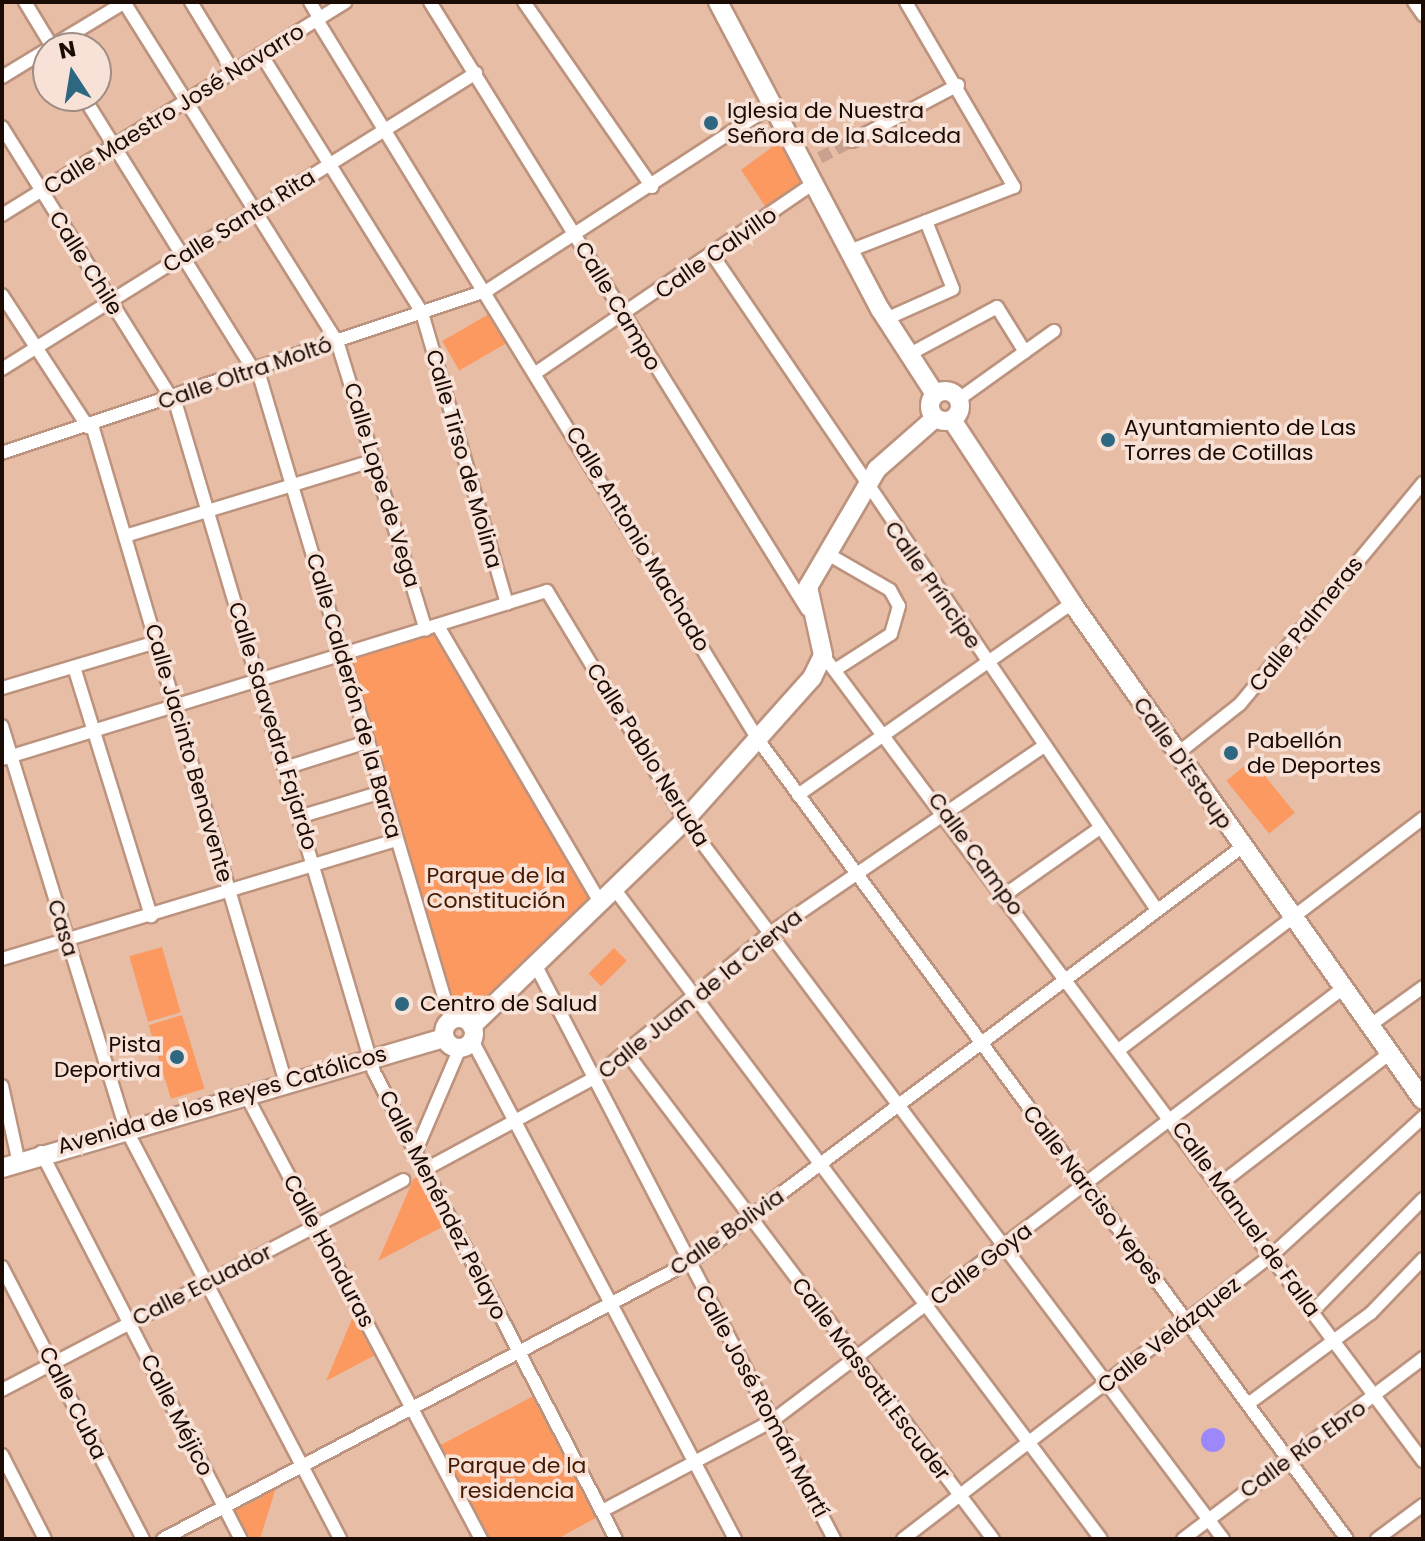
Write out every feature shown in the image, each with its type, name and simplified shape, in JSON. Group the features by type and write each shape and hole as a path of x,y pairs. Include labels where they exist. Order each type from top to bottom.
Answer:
{"main road":[{"path":"718,2 886,319 935,394 944,419"},
{"path":"460,1035 616,891 685,820 759,741 823,655 807,609 808,587 865,486 887,456 944,419 959,399 949,391 935,394"},
{"name":"Calle D'Estoup","path":"944,419 1292,919 1389,1054 1421,1092"},
{"name":"Avenida de los Reyes Católicos","path":"10,1163 370,1055 460,1035"}],"street":[{"path":"25,2 42,32"},
{"path":"76,32 124,2"},
{"name":"Calle Lope de Vega","path":"124,2 337,341 432,628 601,904"},
{"path":"191,2 233,71"},
{"name":"Calle Antonio Machado","path":"310,2 385,129 488,290 759,741 980,1044"},
{"name":"Calle Maestro José Navarro","path":"2,215 345,2"},
{"name":"Calle Campo","path":"430,2 807,609"},
{"path":"524,2 652,187"},
{"path":"849,251 1014,187 958,85 906,2"},
{"path":"1414,2 1423,15"},
{"name":"Calle Tirso de Molina","path":"261,54 422,313 507,604"},
{"path":"2,77 32,59"},
{"name":"Calle Santa Rita","path":"2,369 476,73"},
{"path":"852,141 958,85"},
{"name":"Calle Oltra Moltó","path":"2,453 256,372 488,290 576,238 771,106"},
{"name":"Calle Calderón de la Barca","path":"93,112 256,372 293,484 395,840 460,1035 518,1122 735,1539"},
{"name":"Calle Chile","path":"2,127 173,399"},
{"name":"Calle Calvillo","path":"537,372 714,257 813,184"},
{"path":"886,319 953,289 926,221"},
{"name":"Calle Príncipe","path":"714,257 865,486 1157,910"},
{"name":"Calle Jacinto Benavente","path":"2,295 90,426 285,1080"},
{"path":"908,355 997,307 1025,352"},
{"path":"959,399 1054,331"},
{"name":"Calle Saavedra Fajardo","path":"173,399 370,1055"},
{"path":"125,536 375,460"},
{"name":"Calle Palmeras","path":"1177,754 1240,704 1423,483"},
{"path":"826,553 890,590 899,606 891,634 838,668"},
{"name":"Calle Pablo Neruda","path":"507,604 547,591 685,820 1001,1248 1223,1539"},
{"path":"798,795 1072,603"},
{"path":"6,758 507,604"},
{"path":"2,688 156,642"},
{"name":"Calle Campo","path":"823,655 838,668 887,732 1067,979"},
{"path":"74,667 151,916"},
{"name":"Casa","path":"2,726 6,758 126,1129 340,1539"},
{"path":"285,768 367,742"},
{"name":"Calle Juan de la Cierva","path":"424,1170 518,1122 594,1078 770,933 1044,746"},
{"path":"299,817 382,792"},
{"path":"1120,1049 1423,818"},
{"path":"1006,894 1100,828"},
{"path":"2,959 395,840"},
{"name":"Calle Bolivia","path":"163,1539 690,1262 1242,847"},
{"path":"616,891 818,1165 1101,1539"},
{"name":"Calle José Román Martí","path":"536,966 834,1539"},
{"name":"Calle Manuel de Falla","path":"1067,979 1423,1461"},
{"path":"1369,1026 1423,987"},
{"name":"Calle Goya","path":"602,1511 772,1421 1342,989"},
{"path":"415,1153 460,1035"},
{"name":"Calle Narciso Yepes","path":"980,1044 1347,1539"},
{"name":"Calle Massotti Escuder","path":"627,1053 749,1219 993,1539"},
{"path":"1220,1184 1389,1054"},
{"name":"Calle Menéndez Pelayo","path":"370,1055 415,1153 616,1539"},
{"path":"2,1086 10,1163"},
{"name":"Calle Honduras","path":"245,1093 476,1537"},
{"name":"Calle Velázquez","path":"903,1539 918,1534 960,1495 1272,1255 1423,1117"},
{"name":"Calle Méjico","path":"41,1152 241,1539"},
{"name":"Calle Ecuador","path":"2,1390 403,1180"},
{"path":"1313,1311 1423,1199"},
{"path":"1248,1404 1332,1337 1371,1313 1423,1259"},
{"name":"Calle Cuba","path":"2,1267 143,1539"},
{"name":"Calle Río Ebro","path":"1183,1539 1423,1358"},
{"path":"2,1455 45,1539"},
{"path":"1377,1539 1423,1505"}],"green space":[{"path":"787,136 813,184 771,215 741,170"},
{"path":"489,314 506,343 459,370 442,341"},
{"name":"Parque de la Constitución","path":"438,626 601,904 469,1026 453,1031 343,656"},
{"path":"1252,760 1295,813 1269,834 1226,781"},
{"name":"Pista Deportiva","path":"162,947 181,1012 148,1022 129,956"},
{"path":"614,948 627,961 601,986 589,973"},
{"name":"Pista Deportiva","path":"182,1015 205,1089 171,1099 149,1025"},
{"path":"420,1177 446,1225 378,1261 414,1178"},
{"path":"352,1319 359,1319 377,1354 326,1381"},
{"name":"Parque de la residencia","path":"541,1392 603,1514 557,1539 481,1539 433,1449"},
{"path":"278,1481 260,1539 241,1539 225,1507"}],"shaded area":[{"path":"1213,1428 1221,1432 1225,1440 1221,1448 1213,1452 1205,1448 1201,1440 1205,1432"}],"tunnel":[{"path":"804,166 852,141"}],"place":[{"name":"Iglesia de Nuestra Señora de la Salceda","path":"711,123"},
{"name":"Ayuntamiento de Las Torres de Cotillas","path":"1108,440"},
{"name":"Pabellón de Deportes","path":"1231,753"},
{"name":"Centro de Salud","path":"402,1004"},
{"name":"Pista Deportiva","path":"177,1057"}]}
